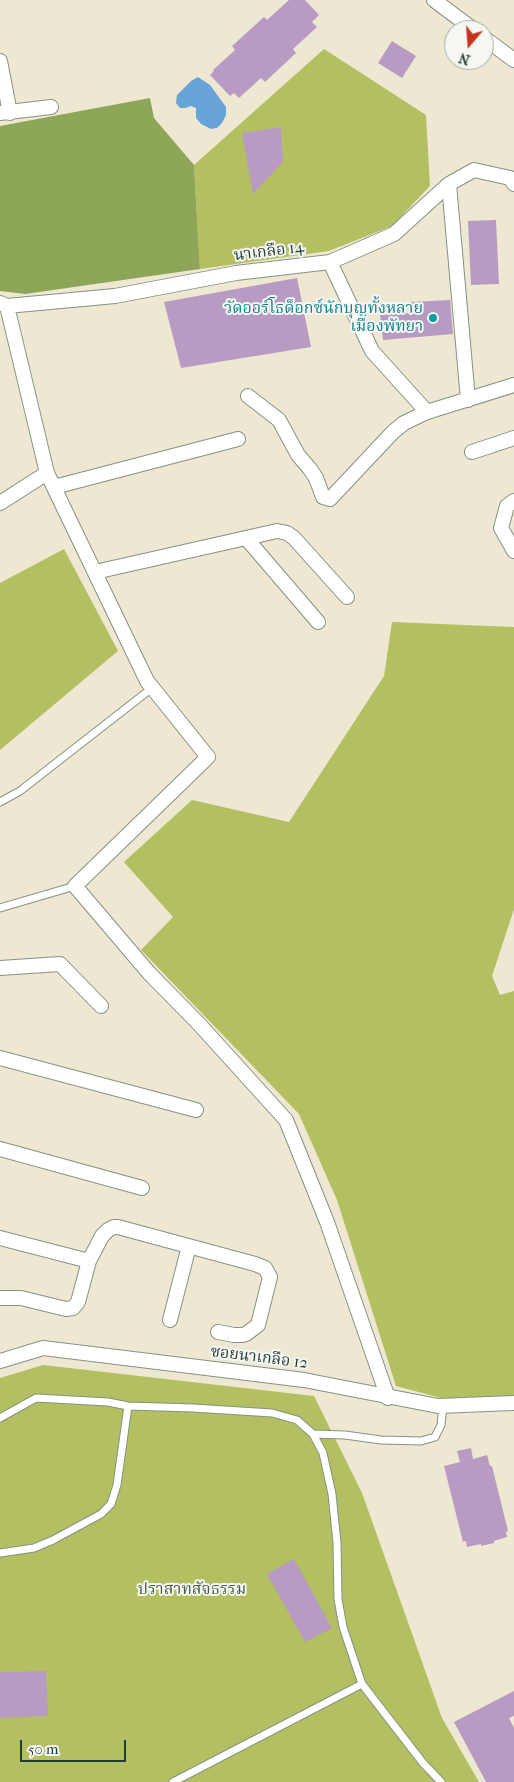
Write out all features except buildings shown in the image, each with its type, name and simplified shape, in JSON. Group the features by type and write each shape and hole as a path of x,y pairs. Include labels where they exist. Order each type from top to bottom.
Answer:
{"street":[{"path":"434,0 461,20"},
{"path":"494,45 514,60"},
{"path":"1,70 5,113 52,107"},
{"name":"นาเกลือ 14","path":"4,304 115,296 236,273 330,262 394,234 449,184 474,170 510,178 514,184"},
{"path":"449,184 468,400"},
{"path":"330,262 372,351 428,412"},
{"path":"4,304 47,473 147,681 208,757 74,886 149,973 199,1024 286,1120 327,1222 388,1398"},
{"path":"248,396 279,420 298,455 316,478 323,497 327,499 332,498 393,432 404,423 428,412 514,385"},
{"path":"472,452 514,438"},
{"path":"54,487 238,439"},
{"path":"0,503 47,473"},
{"path":"514,501 507,506 500,528 514,551"},
{"path":"95,572 277,531 287,533 294,538 346,597"},
{"path":"246,538 318,622"},
{"path":"0,968 60,964 101,1006"},
{"path":"0,1058 196,1110"},
{"path":"0,1149 142,1188"},
{"path":"0,1298 21,1298 66,1309 73,1308 78,1302 89,1261 102,1236 114,1227 256,1264 265,1268 269,1273 268,1284 258,1325 242,1335 218,1332"},
{"path":"0,1238 89,1261"},
{"path":"170,1320 189,1246"},
{"name":"ซอยนาเกลือ 12","path":"0,1361 43,1348 304,1380 388,1398 443,1406 514,1403"}],"lane":[{"path":"0,802 20,791 152,688"},
{"path":"0,908 74,886"},
{"path":"0,1418 36,1398 108,1402 128,1406 272,1413 297,1420 313,1434 323,1453 332,1494 337,1543 338,1599 343,1627 362,1684 423,1763 441,1782"},
{"path":"0,1553 34,1548 53,1540 101,1514 111,1504 117,1486 128,1406"},
{"path":"313,1434 345,1435 381,1440 421,1441 435,1437 441,1425 443,1406"},
{"path":"173,1782 362,1684"}],"green space":[{"path":"324,49 426,115 430,186 392,226 329,251 200,269 194,165"},
{"path":"150,98 154,118 194,165 200,269 25,294 0,291 0,126"},
{"path":"64,549 118,651 0,750 0,583"},
{"path":"392,622 514,627 514,909 492,976 500,995 514,991 514,1397 456,1402 396,1386 337,1200 299,1114 141,950 173,917 124,862 192,800 289,822 384,676"},
{"name":"ปราสาทสัจธรรม","path":"43,1365 314,1396 362,1493 442,1718 479,1782 0,1782 0,1378"}],"water":[{"path":"198,77 210,85 226,107 226,115 217,128 211,129 201,124 196,118 196,108 191,106 180,108 176,103 177,95 191,81"}],"place":[{"name":"วัดออร์โธด็อกซ์นักบุญทั้งหลาย เมืองพัทยา","path":"433,318"}]}
